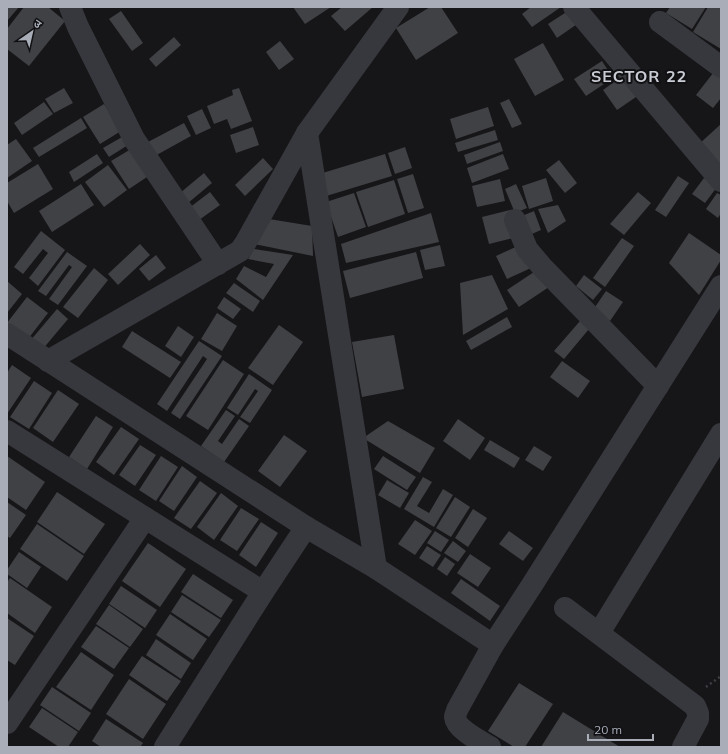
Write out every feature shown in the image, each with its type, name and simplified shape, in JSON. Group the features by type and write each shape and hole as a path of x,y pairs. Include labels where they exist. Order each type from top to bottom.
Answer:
{"street":[{"path":"70,7 78,27 134,139 218,264"},
{"path":"48,361 240,251 308,133 398,7"},
{"path":"574,7 721,181"},
{"path":"660,22 721,67"},
{"path":"308,133 376,568"},
{"path":"515,220 527,249 543,268 658,386"},
{"path":"490,747 466,732 455,717 457,710 493,645 721,286"},
{"path":"7,334 306,527 376,568 493,645"},
{"path":"7,431 263,592"},
{"path":"599,633 721,434"},
{"path":"7,723 145,518"},
{"path":"165,747 306,527"},
{"path":"565,608 695,706 698,713 698,719 683,747"}],"building":[{"path":"7,7 19,7 7,21"},
{"path":"24,7 48,7 65,21 29,66 7,49 7,29"},
{"path":"293,7 331,7 305,24"},
{"path":"342,7 373,7 345,31 331,16"},
{"path":"430,7 441,7 458,33 416,60 396,28"},
{"path":"531,7 561,7 532,27 522,14"},
{"path":"670,7 706,7 692,29 666,13"},
{"path":"708,7 721,7 721,49 693,32"},
{"path":"571,9 580,22 557,38 548,24"},
{"path":"121,11 143,43 132,51 109,19"},
{"path":"174,37 181,45 156,67 149,59"},
{"path":"280,41 294,59 279,70 266,52"},
{"path":"543,43 564,80 535,96 514,59"},
{"path":"602,61 613,78 586,96 574,79"},
{"path":"717,68 721,71 721,98 713,108 696,95"},
{"path":"621,77 636,97 617,110 603,90"},
{"path":"64,88 73,103 54,113 45,99"},
{"path":"239,88 252,121 231,129 227,119 214,124 207,106 233,95 232,90"},
{"path":"509,99 522,124 512,128 500,103"},
{"path":"44,102 53,114 22,135 14,123"},
{"path":"104,104 121,131 100,144 83,117"},
{"path":"488,107 494,126 456,139 450,119"},
{"path":"202,109 211,128 196,135 187,116"},
{"path":"81,118 87,128 39,157 33,148"},
{"path":"184,123 191,136 153,157 146,143"},
{"path":"721,124 721,169 698,145"},
{"path":"253,127 259,145 236,153 230,135"},
{"path":"495,130 498,140 458,152 455,143"},
{"path":"122,137 128,145 109,157 103,148"},
{"path":"16,139 32,161 7,178 7,145"},
{"path":"500,142 503,151 467,164 464,155"},
{"path":"136,146 153,173 129,189 111,161"},
{"path":"405,147 412,168 395,174 388,153"},
{"path":"97,154 103,163 74,182 69,172"},
{"path":"385,154 392,176 323,197 316,175"},
{"path":"503,154 509,169 472,183 467,168"},
{"path":"263,158 273,169 245,196 235,185"},
{"path":"559,160 577,183 565,193 546,170"},
{"path":"38,164 53,189 14,213 7,201 7,183"},
{"path":"108,165 127,190 104,207 85,182"},
{"path":"204,173 212,183 188,203 180,193"},
{"path":"413,174 424,208 408,213 397,179"},
{"path":"678,176 689,183 666,217 655,210"},
{"path":"546,178 553,201 529,209 522,186"},
{"path":"704,178 717,187 705,203 692,194"},
{"path":"500,179 505,201 477,207 472,186"},
{"path":"394,180 405,214 368,227 356,192"},
{"path":"81,184 94,205 52,232 39,211"},
{"path":"516,184 527,208 515,213 505,189"},
{"path":"210,192 220,205 199,220 189,208"},
{"path":"638,192 651,203 624,235 610,224"},
{"path":"354,193 366,227 338,237 326,202"},
{"path":"717,193 721,195 721,213 718,218 706,209"},
{"path":"558,205 566,221 548,233 538,209"},
{"path":"510,210 517,237 489,244 482,217"},
{"path":"534,211 541,230 525,237 517,218"},
{"path":"431,213 439,242 346,263 341,244"},
{"path":"269,219 312,226 313,256 254,244"},
{"path":"41,231 65,250 38,286 29,278 48,253 43,249 23,274 14,267"},
{"path":"689,233 721,255 721,260 699,295 669,263"},
{"path":"622,238 634,246 605,287 593,278"},
{"path":"140,244 150,255 118,285 108,274"},
{"path":"440,245 445,266 425,270 420,250"},
{"path":"520,245 531,268 507,279 496,256"},
{"path":"254,249 293,255 263,300 236,279 244,266 266,277 274,264 248,259"},
{"path":"67,252 87,266 58,305 49,299 72,267 69,265 46,296 38,291"},
{"path":"416,252 423,278 350,298 343,271"},
{"path":"156,255 166,268 149,281 139,269"},
{"path":"94,268 108,280 78,318 63,307"},
{"path":"537,270 549,287 519,307 507,290"},
{"path":"492,275 508,309 463,335 460,283"},
{"path":"584,275 602,289 593,300 576,286"},
{"path":"7,281 22,294 7,313"},
{"path":"234,283 260,301 253,312 226,293"},
{"path":"606,291 623,302 610,321 593,310"},
{"path":"27,297 48,313 28,339 7,323"},
{"path":"224,297 241,309 233,319 217,308"},
{"path":"57,309 68,319 42,350 30,341"},
{"path":"217,313 237,326 222,351 201,339"},
{"path":"507,317 512,327 471,350 466,341"},
{"path":"580,321 589,329 564,359 554,351"},
{"path":"279,325 303,342 273,385 248,368"},
{"path":"178,326 194,337 181,357 165,346"},
{"path":"132,331 181,362 170,378 122,347"},
{"path":"394,335 404,389 362,397 352,342"},
{"path":"199,341 222,356 180,419 171,413 207,359 203,356 167,411 157,404"},
{"path":"223,360 244,374 208,430 186,416"},
{"path":"562,361 590,381 578,398 550,377"},
{"path":"12,365 31,378 7,414 7,373"},
{"path":"249,374 272,390 250,423 240,417 258,391 255,389 238,415 227,408"},
{"path":"34,381 52,393 29,429 10,417"},
{"path":"58,390 79,404 53,442 33,428"},
{"path":"226,410 235,416 218,441 222,444 239,419 249,426 224,462 201,446"},
{"path":"96,416 113,427 87,469 69,457"},
{"path":"458,419 485,438 470,460 443,441"},
{"path":"388,421 435,448 420,473 363,438"},
{"path":"121,427 139,439 114,475 96,462"},
{"path":"284,435 307,451 280,487 258,471"},
{"path":"490,440 520,458 514,468 484,450"},
{"path":"140,445 156,455 135,486 119,475"},
{"path":"534,446 552,457 543,471 525,460"},
{"path":"7,456 45,482 26,510 7,497"},
{"path":"161,456 178,467 156,501 139,490"},
{"path":"383,456 416,477 407,490 374,469"},
{"path":"182,466 197,477 174,511 159,501"},
{"path":"423,477 432,482 417,506 429,513 443,489 453,495 434,527 404,509"},
{"path":"387,480 409,493 400,508 378,495"},
{"path":"200,481 217,493 191,529 174,518"},
{"path":"57,492 105,524 84,554 37,522"},
{"path":"221,493 238,506 214,540 197,527"},
{"path":"455,497 470,507 451,537 436,528"},
{"path":"7,502 26,515 10,538 7,536"},
{"path":"241,508 259,519 237,551 220,540"},
{"path":"473,509 487,518 468,547 455,538"},
{"path":"415,520 432,531 415,555 398,544"},
{"path":"261,522 278,533 256,567 239,555"},
{"path":"37,524 84,556 67,581 20,549"},
{"path":"435,531 449,540 441,552 427,543"},
{"path":"509,531 533,548 523,561 499,544"},
{"path":"453,541 466,551 458,562 444,553"},
{"path":"148,543 186,569 160,607 122,581"},
{"path":"427,546 441,555 433,567 419,558"},
{"path":"19,552 41,567 27,588 7,574 7,570"},
{"path":"470,554 491,568 478,587 457,573"},
{"path":"445,557 455,564 447,576 437,569"},
{"path":"193,574 233,600 221,618 181,592"},
{"path":"10,578 52,607 35,633 7,613 7,582"},
{"path":"461,579 500,606 490,621 451,593"},
{"path":"121,586 157,610 145,628 109,604"},
{"path":"182,595 221,620 209,637 171,612"},
{"path":"109,605 143,629 130,647 96,624"},
{"path":"170,614 207,639 193,660 156,635"},
{"path":"7,618 34,636 15,665 7,660"},
{"path":"96,626 129,648 114,669 81,647"},
{"path":"156,639 191,663 181,679 146,655"},
{"path":"81,652 114,675 91,710 56,687"},
{"path":"142,656 181,681 167,701 129,675"},
{"path":"129,679 166,704 143,739 106,714"},
{"path":"519,683 553,704 525,747 514,747 488,731"},
{"path":"52,687 91,713 79,731 40,705"},
{"path":"42,708 78,732 68,747 59,747 29,727"},
{"path":"563,712 620,747 541,747"},
{"path":"106,719 143,743 140,747 101,747 92,741"}],"district":[{"name":"SECTOR 22","path":"639,76"}]}
